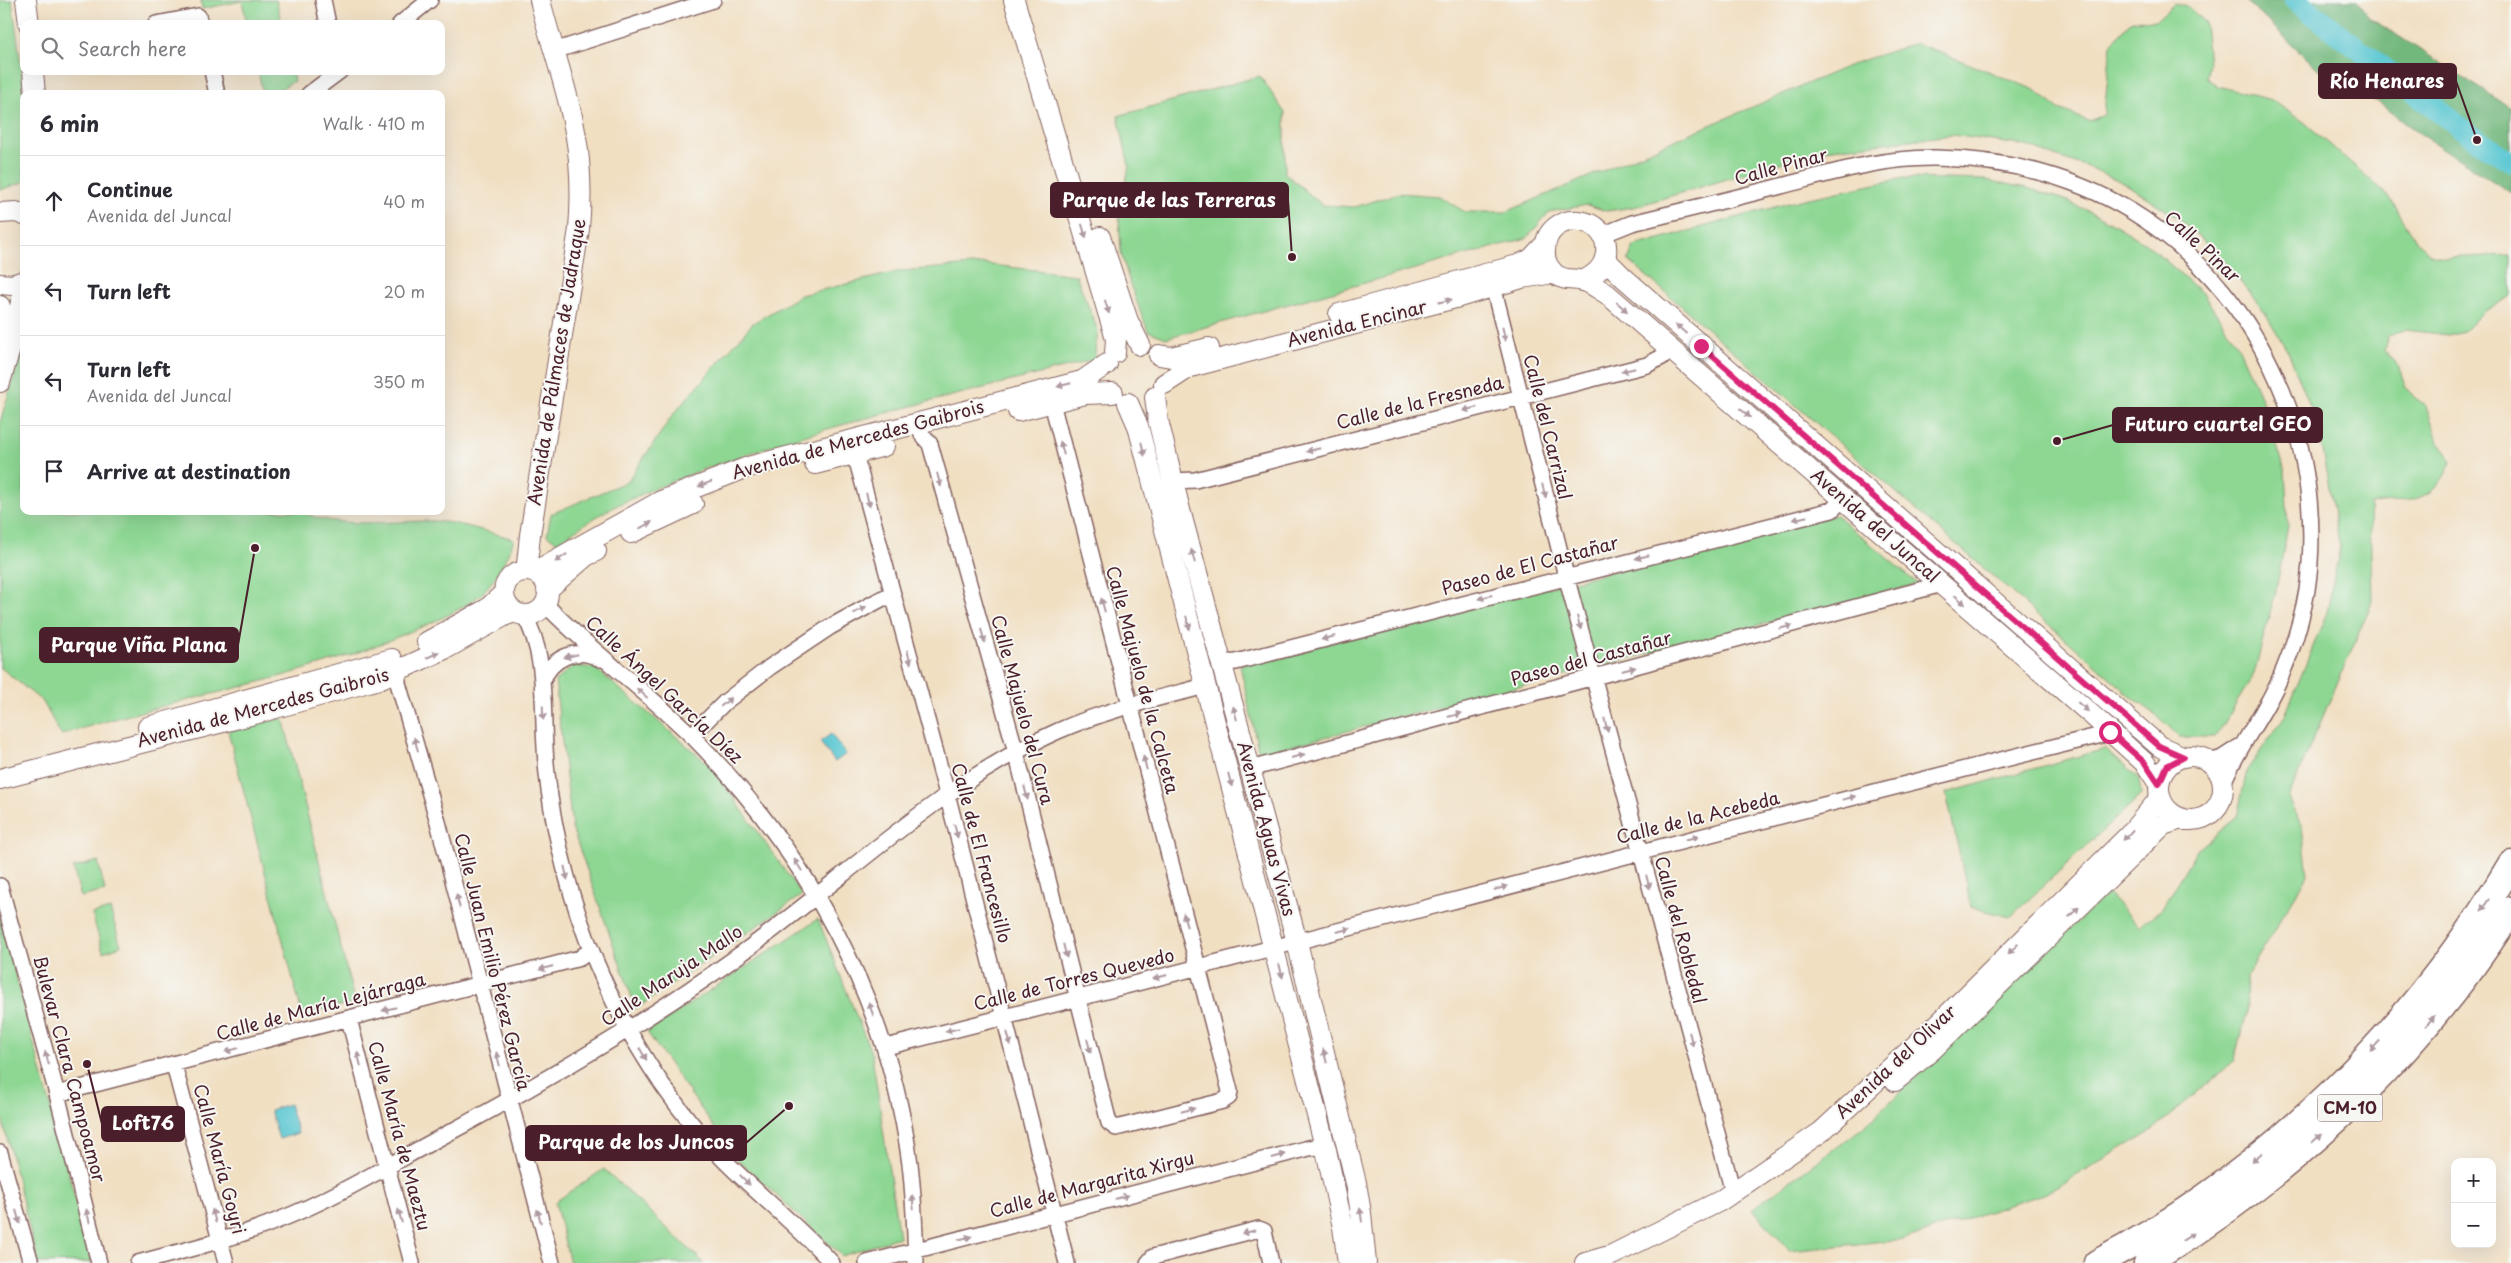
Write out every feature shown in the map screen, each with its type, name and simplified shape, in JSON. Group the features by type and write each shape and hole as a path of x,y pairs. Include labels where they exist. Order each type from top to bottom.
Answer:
{"highway":[{"name":"CM-10","path":"2097,1263 2170,1220 2220,1186 2271,1145 2332,1091 2378,1044 2419,996 2466,934 2511,864"},
{"name":"CM-10","path":"2147,1263 2207,1225 2269,1179 2358,1101 2402,1054 2448,999 2511,910"}],"street":[{"path":"26,0 28,20"},
{"path":"405,20 430,0"},
{"name":"Avenida de Pálmaces de Jadraque","path":"527,572 529,541 580,213 579,160 566,92 540,0"},
{"path":"1014,0 1100,259 1140,344"},
{"path":"1028,0 1100,259 1116,339 1106,374 1120,398 1138,404 1160,390 1164,364 1159,355 1147,346 1131,344 1111,359"},
{"path":"554,51 709,1"},
{"path":"325,2 327,20"},
{"path":"177,20 198,16 199,20"},
{"path":"33,75 35,90"},
{"path":"213,75 216,90"},
{"path":"314,90 335,75"},
{"name":"Calle Pinar","path":"1602,235 1632,223 1836,171 1886,160 1933,158 1978,159 2021,167 2067,180 2107,198 2143,218 2176,244 2203,269 2230,300 2254,335 2283,392 2296,426 2310,513 2306,592 2284,668 2264,709 2240,746 2223,783"},
{"path":"0,213 20,214"},
{"path":"1571,220 1589,223 1602,235 1606,251 1605,259 1600,269 1592,276 1582,280 1567,280 1554,273 1548,265 1545,244 1554,228 1571,220"},
{"name":"Avenida Encinar","path":"1159,355 1186,354 1499,271 1531,259 1545,244"},
{"name":"Avenida del Juncal","path":"1605,259 1622,277 1964,578 2159,746 2184,757"},
{"name":"Avenida Encinar","path":"1160,390 1190,367 1459,298 1493,286 1554,273"},
{"name":"Avenida del Juncal","path":"1582,280 1607,294 2110,732 2145,763 2159,791"},
{"path":"0,284 12,285 20,282"},
{"name":"Calle del Carrizal","path":"1493,286 1519,396 1594,678"},
{"path":"0,306 0,338"},
{"path":"0,382 13,339 20,307"},
{"name":"Calle de la Fresneda","path":"1173,481 1195,480 1519,396 1647,365 1662,357 1671,349"},
{"name":"Avenida de Mercedes Gaibrois","path":"527,572 661,501 748,467 1082,380 1111,359"},
{"name":"Avenida Aguas Vivas","path":"1160,390 1158,420 1297,942 1356,1183 1362,1213 1366,1263"},
{"name":"Avenida de Mercedes Gaibrois","path":"546,596 586,556 670,513 752,480 1085,394 1120,398"},
{"name":"Avenida Aguas Vivas","path":"1120,398 1138,426 1275,947 1326,1150 1343,1227 1348,1263"},
{"name":"Calle Majuelo de la Calceta","path":"1052,403 1051,408 1230,1091 1229,1097 1223,1101 1116,1128 1112,1127 1077,999"},
{"name":"Calle Majuelo del Cura","path":"922,435 930,444 1016,752 1077,999"},
{"name":"Calle de El Francesillo","path":"851,455 858,465 894,598 1067,1263"},
{"name":"Paseo de El Castañar","path":"1222,663 1236,662 1566,576 1832,510 1843,499"},
{"path":"527,572 543,579 546,596 534,613 520,613 509,608 503,594 506,585 527,572"},
{"name":"Paseo del Castañar","path":"1250,769 1942,584"},
{"name":"Avenida de Mercedes Gaibrois","path":"0,766 374,666 441,636 487,609 503,594"},
{"name":"Calle Ángel García Díez","path":"546,596 610,665 691,736 743,790 784,842 818,896 844,945 883,1044 900,1111 910,1164 916,1257"},
{"path":"691,736 725,702 804,643 882,598 894,598"},
{"path":"520,613 535,638 542,682 548,788 567,879 590,950 629,1030 653,1070 685,1115 719,1155 832,1263"},
{"name":"Avenida de Mercedes Gaibrois","path":"0,779 254,714 379,679 447,648 506,615 520,613"},
{"path":"542,682 548,669 557,660 570,654 589,654 610,665"},
{"name":"Calle Juan Emilio Pérez García","path":"398,671 398,683 438,822 508,1101 552,1263"},
{"name":"Calle del Robledal","path":"1594,678 1639,852 1733,1192"},
{"name":"Calle Maruja Mallo","path":"138,1263 221,1241 302,1210 508,1101 629,1030 744,952 946,794 1016,752 1089,718 1205,686"},
{"name":"Calle de la Acebeda","path":"1275,947 2110,732"},
{"name":"Calle Pinar","path":"2210,762 2222,758 2240,746"},
{"path":"2197,756 2210,762 2216,768 2223,783 2220,802 2208,816 2200,820 2181,819 2168,811 2159,791 2167,766 2184,757 2197,756"},
{"name":"Avenida del Olivar","path":"1585,1263 1612,1255 1720,1201 1821,1132 1921,1040 2129,835 2159,791"},
{"name":"Avenida del Olivar","path":"1626,1263 1726,1214 1822,1146 1932,1050 2163,825 2181,819"},
{"name":"Bulevar Clara Campoamor","path":"0,886 57,1094 100,1263"},
{"name":"Calle de Torres Quevedo","path":"883,1044 890,1046 1004,1018 1275,947"},
{"name":"Calle de María Lejárraga","path":"57,1094 480,986 580,958 590,950"},
{"name":"Calle María de Maeztu","path":"349,1019 412,1263"},
{"name":"Calle María Goyri","path":"174,1065 226,1263"},
{"name":"Calle de Margarita Xirgu","path":"867,1263 916,1257 1055,1215 1309,1148 1317,1147 1326,1150"},
{"path":"0,1153 31,1263"},
{"path":"1148,1263 1153,1257 1260,1229 1264,1231 1266,1236 1271,1263"}],"green space":[{"path":"0,0 12,0 20,58 20,75 22,75 24,90 20,90 20,183 0,190"},
{"path":"201,0 276,0 281,20 246,20 242,1 202,9"},
{"path":"2245,0 2356,0 2370,18 2511,108 2511,193 2416,131 2378,102 2330,80"},
{"path":"2174,4 2188,7 2205,22 2209,63 2206,78 2218,86 2272,100 2304,122 2388,195 2417,242 2430,254 2446,258 2511,255 2511,296 2483,312 2464,331 2448,335 2405,330 2388,335 2384,350 2398,365 2405,385 2414,397 2426,406 2437,437 2451,462 2437,486 2419,498 2370,504 2372,602 2288,798 2302,827 2308,874 2246,977 2247,1013 2233,1062 2154,1129 2046,1193 1904,1239 1790,1251 1752,1209 1865,1126 2107,893 2139,926 2163,908 2197,850 2237,817 2247,770 2284,718 2327,612 2340,547 2317,423 2288,351 2265,313 2225,261 2178,218 2126,184 2093,169 2026,146 1952,135 1824,150 1634,207 1607,211 1587,205 1549,212 1527,238 1166,338 1148,331 1131,287 1121,253 1119,216 1129,166 1118,116 1260,76 1285,113 1285,173 1322,205 1355,207 1399,193 1439,196 1465,212 1506,212 1858,62 1916,43 2033,89 2059,109 2089,121 2104,115 2111,44 2132,20 2155,21"},
{"path":"259,75 293,75 294,81 279,90 262,90"},
{"path":"1904,178 1986,180 2027,188 2067,201 2109,221 2147,244 2203,294 2237,344 2267,412 2285,471 2288,526 2276,590 2254,674 2216,737 2179,737 2159,717 2137,701 1628,260 1634,246 1800,200"},
{"path":"984,264 1076,275 1098,331 1094,360 915,405 795,439 678,479 622,503 597,516 557,542 547,535 551,514 628,481 675,412 753,323 801,295 901,271"},
{"path":"20,357 20,515 311,515 330,520 366,523 435,521 454,523 514,539 504,561 485,591 470,603 416,629 354,654 313,667 103,722 61,735 43,702 0,667 0,422"},
{"path":"1836,515 1918,584 1259,754 1240,665"},
{"path":"573,666 595,668 711,766 802,895 636,1009 572,828 555,681"},
{"path":"283,718 355,1003 302,1014 228,731"},
{"path":"2105,749 2139,779 2141,795 2010,917 1971,907 1946,793"},
{"path":"98,861 105,891 81,897 73,868"},
{"path":"110,909 121,946 103,952 92,914"},
{"path":"0,916 92,1262 38,1263 0,1110"},
{"path":"818,919 872,1055 899,1237 842,1256 735,1157 647,1032"},
{"path":"604,1169 704,1263 570,1263 555,1202"}],"water":[{"path":"831,734 846,754 835,762 820,742"},
{"path":"289,1104 298,1133 279,1139 270,1110"}],"waterway":[{"path":"2295,0 2477,140 2511,161"}],"place":[{"name":"Río Henares","path":"2477,140"},
{"name":"Parque de las Terreras","path":"1292,257"},
{"name":"Futuro cuartel GEO","path":"2057,441"},
{"name":"Parque Viña Plana","path":"255,548"},
{"name":"Loft76","path":"87,1064"},
{"name":"Parque de los Juncos","path":"789,1106"}],"route":[{"path":"1701,346 1964,578 2159,746 2172,754 2184,757 2175,760 2167,766 2159,784 2145,763 2110,732"}]}
